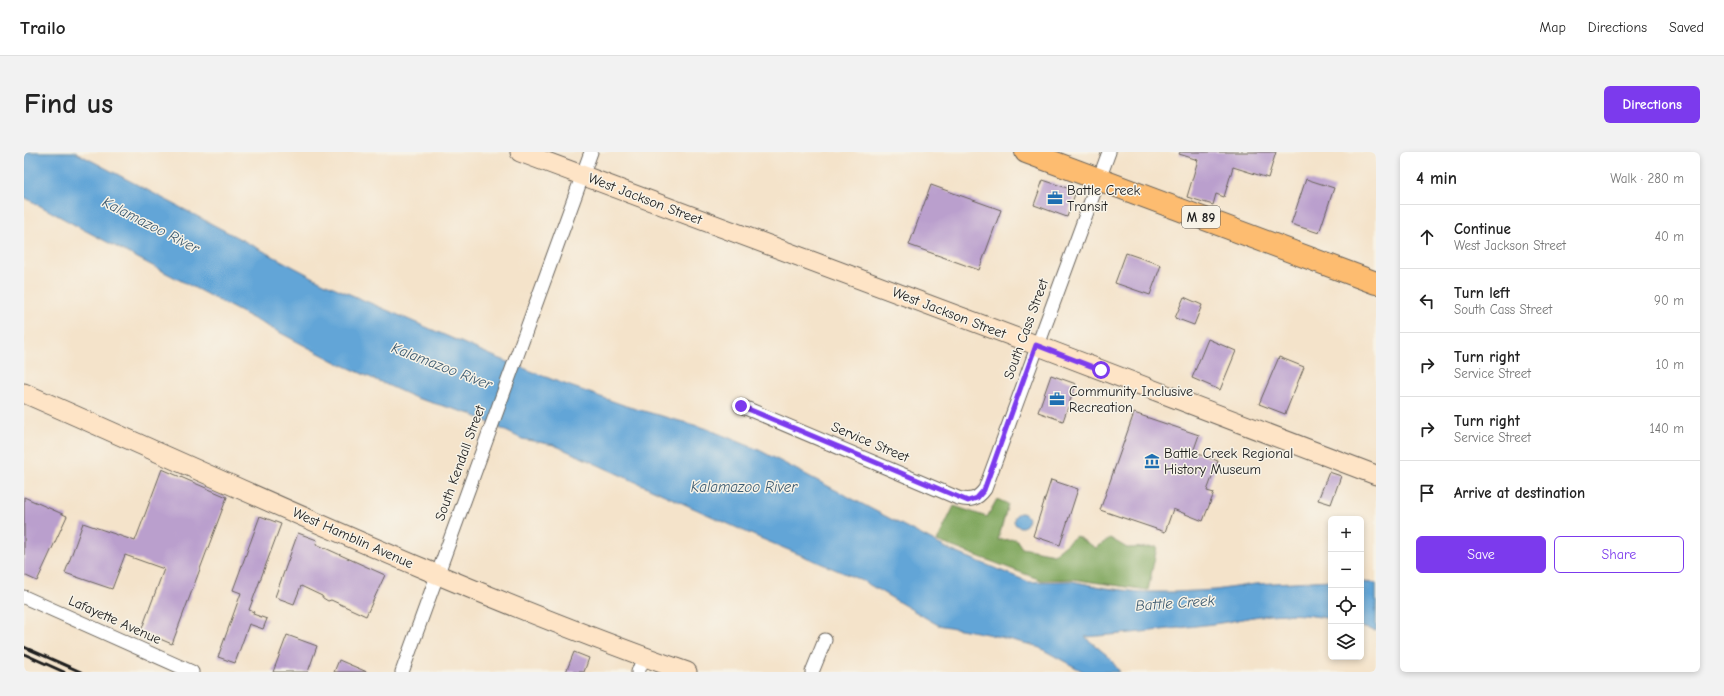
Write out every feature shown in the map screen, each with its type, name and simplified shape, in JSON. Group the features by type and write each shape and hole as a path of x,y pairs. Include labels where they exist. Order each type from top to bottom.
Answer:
{"highway":[{"name":"M 89","path":"1026,152 1376,283"}],"street":[{"name":"West Jackson Street","path":"520,152 1036,345 1376,475"},
{"name":"South Kendall Street","path":"402,672 438,576 484,442 591,152"},
{"name":"South Cass Street","path":"984,490 1036,345 1109,152"},
{"name":"West Hamblin Avenue","path":"24,393 641,664 687,672"},
{"name":"Service Street","path":"741,406 958,498 968,501 977,498 984,490"},
{"name":"Lafayette Avenue","path":"24,597 192,672"},
{"path":"812,672 825,640"}],"green space":[{"path":"997,499 1008,504 998,540 1016,539 1022,548 1054,554 1076,536 1096,548 1110,538 1127,548 1157,547 1148,590 1072,579 1041,580 937,541 954,506 987,517"}],"water":[{"name":"Kalamazoo River","path":"24,152 75,152 324,283 493,356 556,381 629,407 705,428 759,450 950,550 1029,582 1071,581 1106,588 1139,592 1175,592 1215,590 1255,584 1328,580 1328,618 1286,614 1270,615 1213,624 1085,637 1108,656 1120,672 1084,672 1036,646 987,634 938,625 863,581 755,536 554,445 522,439 471,414 416,398 336,362 24,197"},
{"path":"1021,513 1026,515 1028,520 1026,525 1021,527 1016,525 1014,520 1016,515"},
{"path":"1364,582 1376,583 1376,631 1364,628"}],"building":[{"path":"1180,152 1276,152 1268,178 1233,167 1224,197 1216,194 1213,205 1187,197 1198,160 1179,154"},
{"path":"1306,179 1334,188 1319,233 1291,224"},
{"name":"Battle Creek Transit","path":"1043,180 1076,191 1067,217 1034,205"},
{"path":"931,185 1001,210 979,270 909,245"},
{"path":"1126,253 1161,265 1150,295 1115,283"},
{"path":"1184,297 1202,305 1194,325 1175,318"},
{"path":"1208,339 1236,351 1220,390 1192,378"},
{"path":"1279,357 1304,367 1285,414 1259,404"},
{"name":"Community Inclusive Recreation","path":"1051,375 1076,384 1063,421 1038,412"},
{"path":"1134,413 1199,435 1193,452 1218,461 1207,491 1214,493 1203,521 1173,509 1165,532 1100,510"},
{"path":"162,469 227,497 172,644 141,631 164,569 125,555 112,589 65,573 83,523 135,541"},
{"path":"1329,472 1341,476 1331,504 1318,500"},
{"path":"1051,480 1078,489 1060,545 1033,536"},
{"path":"24,497 67,516 37,581 24,575"},
{"path":"260,516 281,524 249,610 254,612 253,614 267,619 263,629 249,624 235,663 218,657 241,593 233,590"},
{"path":"298,533 317,540 316,544 385,575 366,616 331,600 328,601 322,596 301,586 294,604 275,597"},
{"path":"287,635 317,646 308,672 273,672"},
{"path":"574,652 589,658 584,672 566,672"},
{"path":"339,660 367,672 334,672"}],"railway":[{"path":"24,647 81,672"},
{"path":"24,654 64,672"}],"place":[{"name":"Battle Creek Transit","path":"1055,198"},
{"name":"Community Inclusive Recreation","path":"1057,399"},
{"name":"Battle Creek Regional History Museum","path":"1152,461"}],"route":[{"path":"741,406 968,501 977,498 984,490 1036,345 1101,370"}],"water label":[{"name":"Battle Creek","path":"1175,603"}]}
